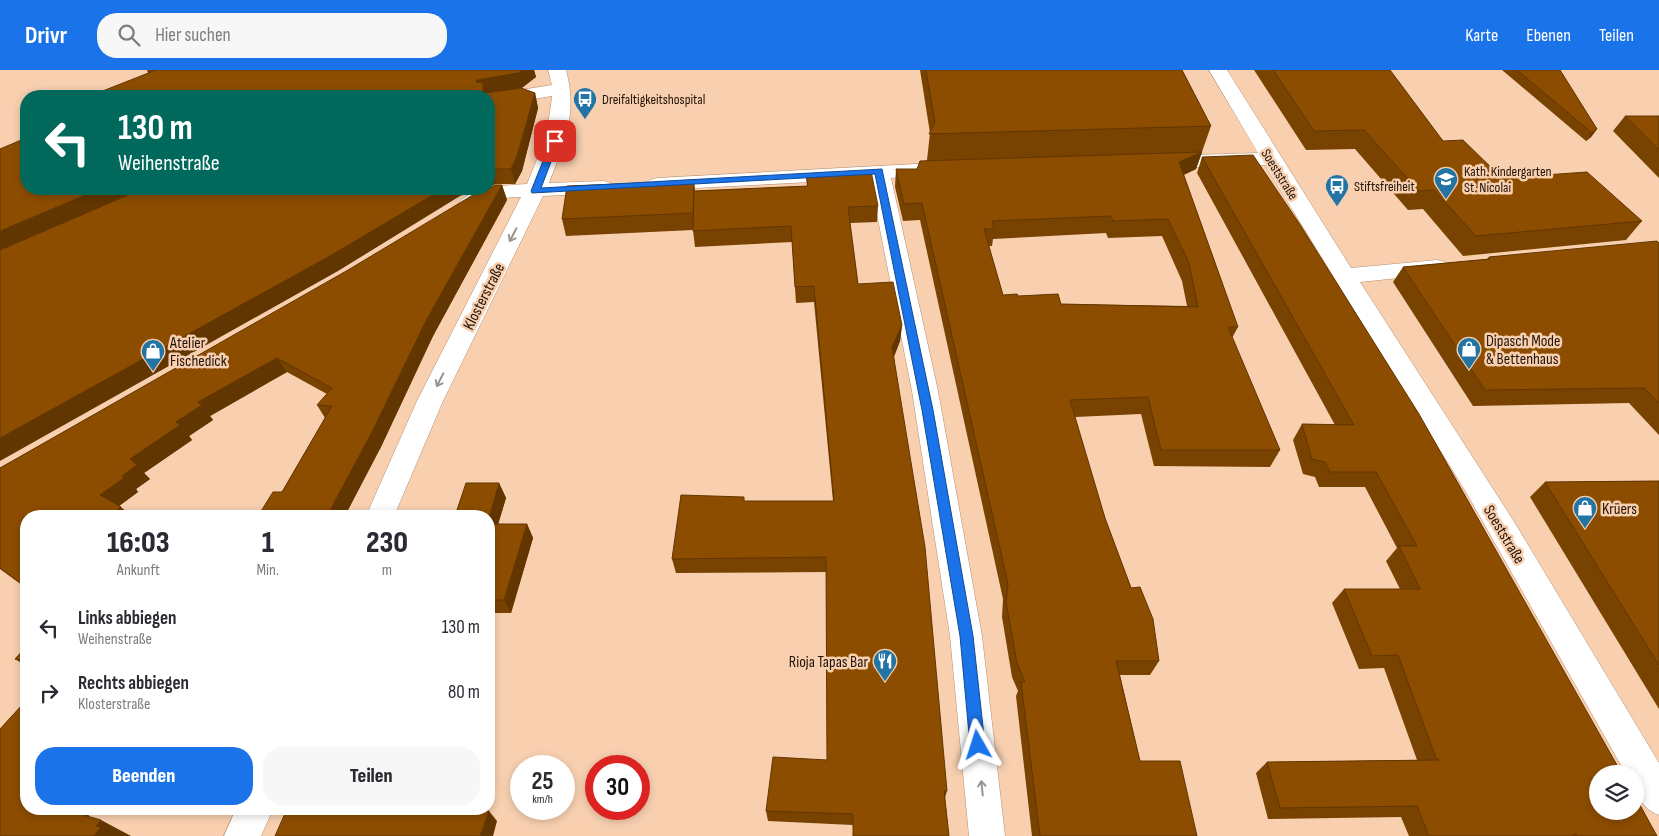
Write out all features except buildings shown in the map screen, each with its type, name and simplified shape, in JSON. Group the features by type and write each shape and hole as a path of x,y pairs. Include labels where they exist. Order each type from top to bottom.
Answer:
{"street":[{"name":"Soeststraße","path":"1218,70 1270,159 1450,441 1565,633 1659,797"},
{"path":"495,98 559,80"},
{"name":"Klosterstraße","path":"383,510 430,401 535,191 555,141 560,119 559,80"},
{"path":"1139,163 1270,159"},
{"path":"495,193 879,171 954,169"},
{"path":"879,171 924,391 966,636 987,836"},
{"path":"453,213 469,203 489,195"},
{"path":"1344,276 1462,265"},
{"path":"242,836 251,815"}],"place":[{"name":"Dreifaltigkeitshospital","path":"585,120"},
{"name":"Kath. Kindergarten St. Nicolai","path":"1446,200"},
{"name":"Stiftsfreiheit","path":"1337,207"},
{"name":"Dipasch Mode & Bettenhaus","path":"1469,370"},
{"name":"Atelier Fischedick","path":"153,372"},
{"name":"Krüers","path":"1585,529"},
{"name":"Rioja Tapas Bar","path":"885,682"}],"route":[{"path":"555,141 535,191 879,171 928,410 966,636 978,745"}]}
